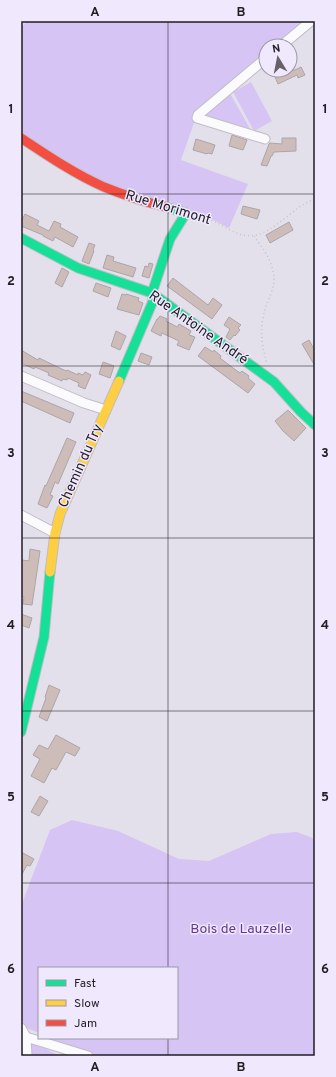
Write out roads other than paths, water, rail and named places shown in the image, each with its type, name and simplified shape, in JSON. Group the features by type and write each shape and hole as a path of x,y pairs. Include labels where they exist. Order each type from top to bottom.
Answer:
{"street":[{"path":"291,38 311,21"},
{"path":"258,65 198,115 198,118 265,139"},
{"name":"Rue Morimont","path":"21,138 92,182 131,197 186,213"},
{"name":"Chemin du Try","path":"21,732 44,637 55,533 60,514 126,366 153,301 152,293 170,239 186,213"},
{"name":"Rue Antoine André","path":"21,238 78,268 152,293 274,382 315,425"},
{"path":"21,376 84,403 106,410"},
{"path":"21,515 55,533"},
{"path":"21,1028 26,1037 27,1056"},
{"path":"26,1037 88,1056"}],"park label":[{"name":"Bois de Lauzelle","path":"241,929"}]}
